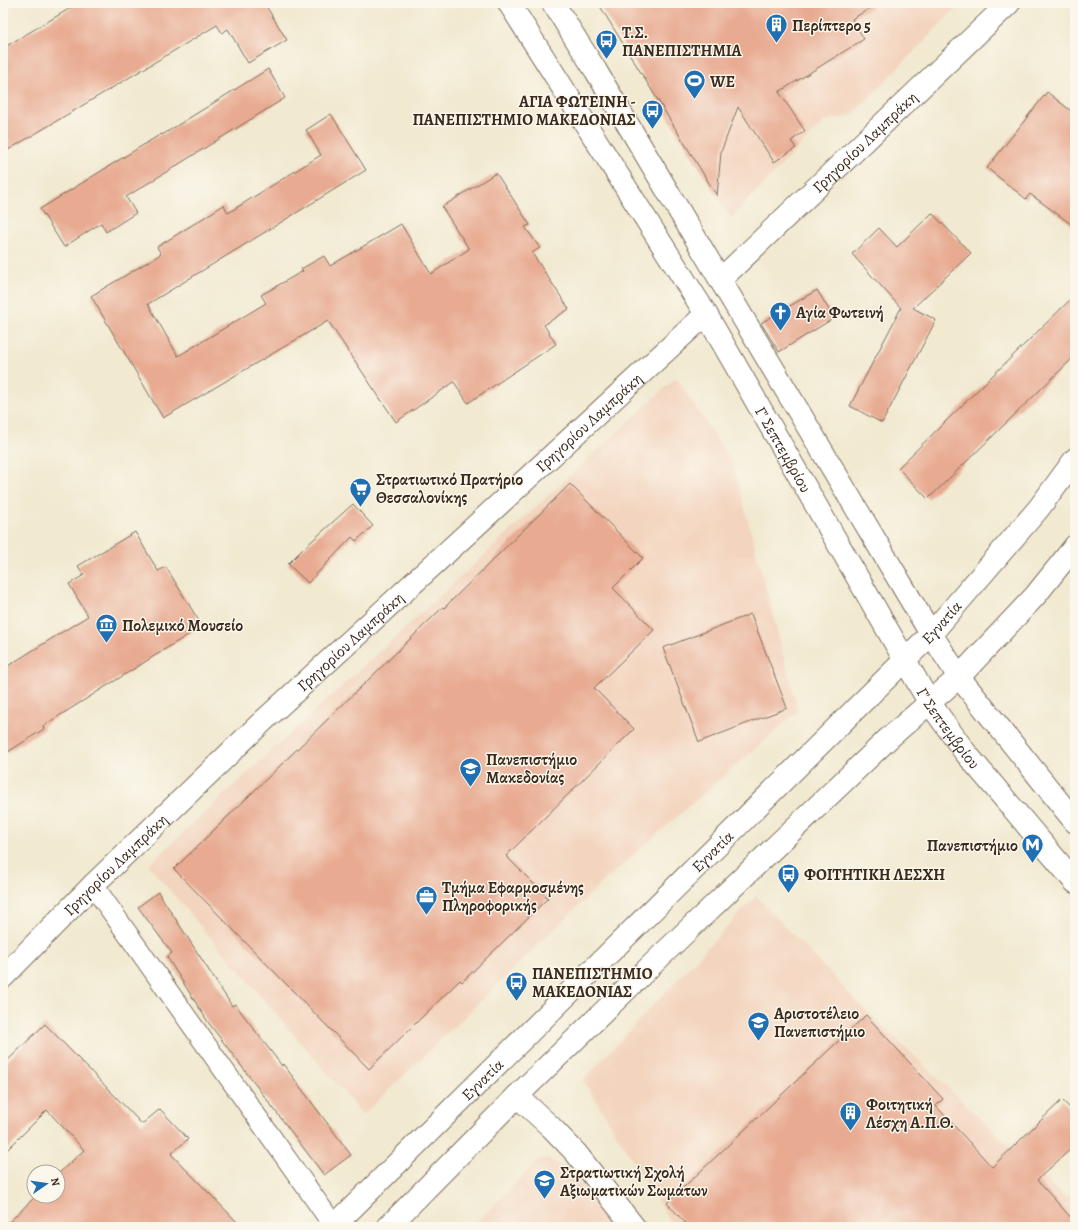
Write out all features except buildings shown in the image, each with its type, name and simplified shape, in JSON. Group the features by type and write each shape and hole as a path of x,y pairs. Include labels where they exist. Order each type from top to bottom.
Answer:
{"main road":[{"name":"Γ' Σεπτεμβρίου","path":"509,3 706,314 929,702 965,752 1075,882"},
{"name":"Γ' Σεπτεμβρίου","path":"553,3 596,71 931,634 959,677 1075,822"},
{"name":"Γρηγορίου Λαμπράκη","path":"720,280 1009,3"},
{"name":"Γρηγορίου Λαμπράκη","path":"3,977 93,885 260,724 706,314"},
{"name":"Εγνατία","path":"334,1227 905,661 931,634 1039,508 1075,459"},
{"path":"388,1227 517,1096 889,738 959,677 1035,596 1075,546"},
{"path":"517,1096 551,1127 576,1153 634,1227"}],"street":[{"path":"93,885 334,1227"}],"shaded area":[{"path":"598,3 961,3 851,116 824,121 731,218"},
{"name":"Πανεπιστήμιο Μακεδονίας","path":"676,378 733,464 798,711 606,879 363,1115 148,865"},
{"name":"Αριστοτέλειο Πανεπιστήμιο","path":"756,896 859,1004 1066,1199 1075,1192 1075,1227 674,1227 583,1080"},
{"name":"Στρατιωτική Σχολή Αξιωματικών Σωμάτων","path":"548,1158 573,1174 609,1227 472,1227 539,1160"}],"place":[{"name":"Περίπτερο 5","path":"777,44"},
{"name":"Τ.Σ. ΠΑΝΕΠΙΣΤΗΜΙΑ","path":"607,60"},
{"name":"WE","path":"695,100"},
{"name":"ΑΓΙΑ ΦΩΤΕΙΝΗ - ΠΑΝΕΠΙΣΤΗΜΙΟ ΜΑΚΕΔΟΝΙΑΣ","path":"652,130"},
{"name":"Αγία Φωτεινή","path":"781,332"},
{"name":"Στρατιωτικό Πρατήριο Θεσσαλονίκης","path":"361,508"},
{"name":"Πολεμικό Μουσείο","path":"106,644"},
{"name":"Πανεπιστήμιο Μακεδονίας","path":"471,788"},
{"name":"Πανεπιστήμιο","path":"1033,864"},
{"name":"ΦΟΙΤΗΤΙΚΗ ΛΕΣΧΗ","path":"789,894"},
{"name":"Τμήμα Εφαρμοσμένης Πληροφορικής","path":"426,916"},
{"name":"ΠΑΝΕΠΙΣΤΗΜΙΟ ΜΑΚΕΔΟΝΙΑΣ","path":"517,1002"},
{"name":"Αριστοτέλειο Πανεπιστήμιο","path":"759,1042"},
{"name":"Φοιτητική Λέσχη Α.Π.Θ.","path":"851,1132"},
{"name":"Στρατιωτική Σχολή Αξιωματικών Σωμάτων","path":"544,1200"}]}
